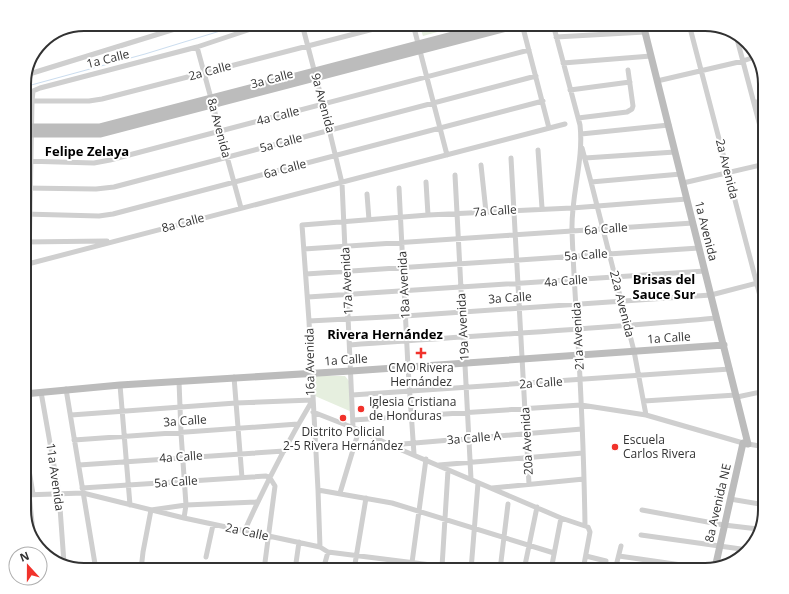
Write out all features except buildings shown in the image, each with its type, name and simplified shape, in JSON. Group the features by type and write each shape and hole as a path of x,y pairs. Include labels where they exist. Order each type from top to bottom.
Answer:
{"street":[{"path":"32,73 168,31"},
{"path":"197,47 245,31"},
{"name":"9a Avenida","path":"304,31 324,104 342,182"},
{"name":"2a Calle","path":"32,100 89,101 102,99 363,31"},
{"path":"415,31 447,155"},
{"name":"3a Calle","path":"31,131 100,134 472,31"},
{"name":"3a Calle","path":"418,47 490,31"},
{"path":"524,31 549,128"},
{"path":"554,31 578,118 581,134 581,147"},
{"name":"2a Avenida","path":"691,31 758,290"},
{"path":"556,37 645,32"},
{"name":"1a Avenida","path":"645,32 730,369 746,443"},
{"path":"738,43 758,119"},
{"name":"8a Avenida","path":"197,47 241,208"},
{"name":"1a Calle","path":"32,100 33,91 40,88 197,47"},
{"name":"4a Calle","path":"31,161 94,163 110,160 529,50"},
{"path":"563,63 651,56"},
{"path":"657,80 751,58"},
{"path":"578,118 630,111 633,106 628,70"},
{"name":"5a Calle","path":"31,188 96,189 114,187 536,76"},
{"path":"570,90 630,82"},
{"path":"752,96 758,106"},
{"path":"31,108 32,100"},
{"name":"6a Calle","path":"31,214 99,216 114,214 542,101"},
{"name":"8a Calle","path":"31,264 566,124"},
{"path":"581,134 669,125"},
{"name":"22a Avenida","path":"581,147 604,229 634,351 640,376 646,415"},
{"name":"21a Avenida","path":"581,147 572,208 572,231 579,355 585,525 588,527 590,532 584,563"},
{"path":"538,150 542,208"},
{"path":"585,158 675,152"},
{"name":"20a Avenida","path":"511,158 529,484"},
{"path":"482,165 486,212"},
{"path":"683,183 758,166"},
{"path":"591,182 681,174"},
{"name":"19a Avenida","path":"455,175 471,479"},
{"name":"17a Avenida","path":"342,182 353,420 356,428"},
{"path":"426,182 428,215"},
{"name":"18a Avenida","path":"400,188 406,341 414,454"},
{"path":"367,194 369,220"},
{"name":"7a Calle","path":"302,225 428,215 542,208 572,208 687,199"},
{"name":"6a Calle","path":"304,249 693,223"},
{"name":"16a Avenida","path":"244,532 257,502 312,400 308,297 302,225"},
{"path":"31,242 116,241"},
{"name":"5a Calle","path":"306,274 699,248"},
{"name":"4a Calle","path":"308,297 705,271"},
{"name":"3a Calle","path":"309,322 711,295 756,283"},
{"path":"350,345 464,336 577,330 717,318"},
{"name":"1a Calle","path":"66,389 234,377 312,374 465,362 724,345"},
{"name":"2a Calle","path":"352,395 730,369"},
{"path":"234,377 242,478"},
{"path":"179,381 186,505 184,518"},
{"path":"120,385 130,505"},
{"path":"31,393 66,389 95,563"},
{"name":"11a Avenida","path":"41,392 59,494 64,559"},
{"path":"644,401 736,396 758,392"},
{"path":"70,415 236,403 312,400 314,412 320,547"},
{"path":"353,420 581,405 646,415 758,446"},
{"path":"314,412 356,428 390,445 426,459 448,470 561,518 585,525"},
{"name":"3a Calle","path":"74,440 298,424"},
{"path":"340,493 356,428"},
{"name":"3a Calle A","path":"390,445 582,429"},
{"name":"8a Avenida NE","path":"716,562 730,499 746,443"},
{"name":"4a Calle","path":"79,465 284,450"},
{"path":"438,465 583,453"},
{"path":"412,563 426,459"},
{"path":"441,563 446,520 448,470"},
{"name":"5a Calle","path":"82,491 266,476 270,478"},
{"path":"265,563 276,486 270,478"},
{"path":"491,488 584,479"},
{"path":"472,563 478,483"},
{"path":"318,490 366,498 420,510 446,520 554,553"},
{"name":"2a Calle","path":"31,495 59,494 82,491 130,505 213,525 320,547 328,552 412,563"},
{"path":"355,563 366,498"},
{"path":"730,499 758,504"},
{"path":"142,563 151,510 186,505 257,502"},
{"path":"501,563 508,504"},
{"path":"526,563 537,507"},
{"path":"642,510 724,525 754,529"},
{"path":"552,563 561,518"},
{"path":"206,557 213,525"},
{"path":"641,535 741,549"},
{"path":"296,563 299,542"},
{"path":"618,563 621,546"},
{"path":"324,563 328,552"},
{"path":"586,556 606,561"},
{"path":"619,556 667,563"}],"green space":[{"path":"421,31 441,31 423,36"},
{"path":"314,376 345,376 349,381 352,412 315,396"}],"waterway":[{"path":"31,85 145,54 220,31"}],"place":[{"name":"CMO Rivera Hernández","path":"421,353"},
{"name":"Iglesia Cristiana de Honduras","path":"361,409"},
{"name":"Distrito Policial 2-5 Rivera Hernández","path":"343,418"},
{"name":"Escuela Carlos Rivera","path":"615,447"}],"district":[{"name":"Felipe Zelaya","path":"87,151"},
{"name":"Brisas del Sauce Sur","path":"664,286"},
{"name":"Rivera Hernández","path":"385,334"}]}
